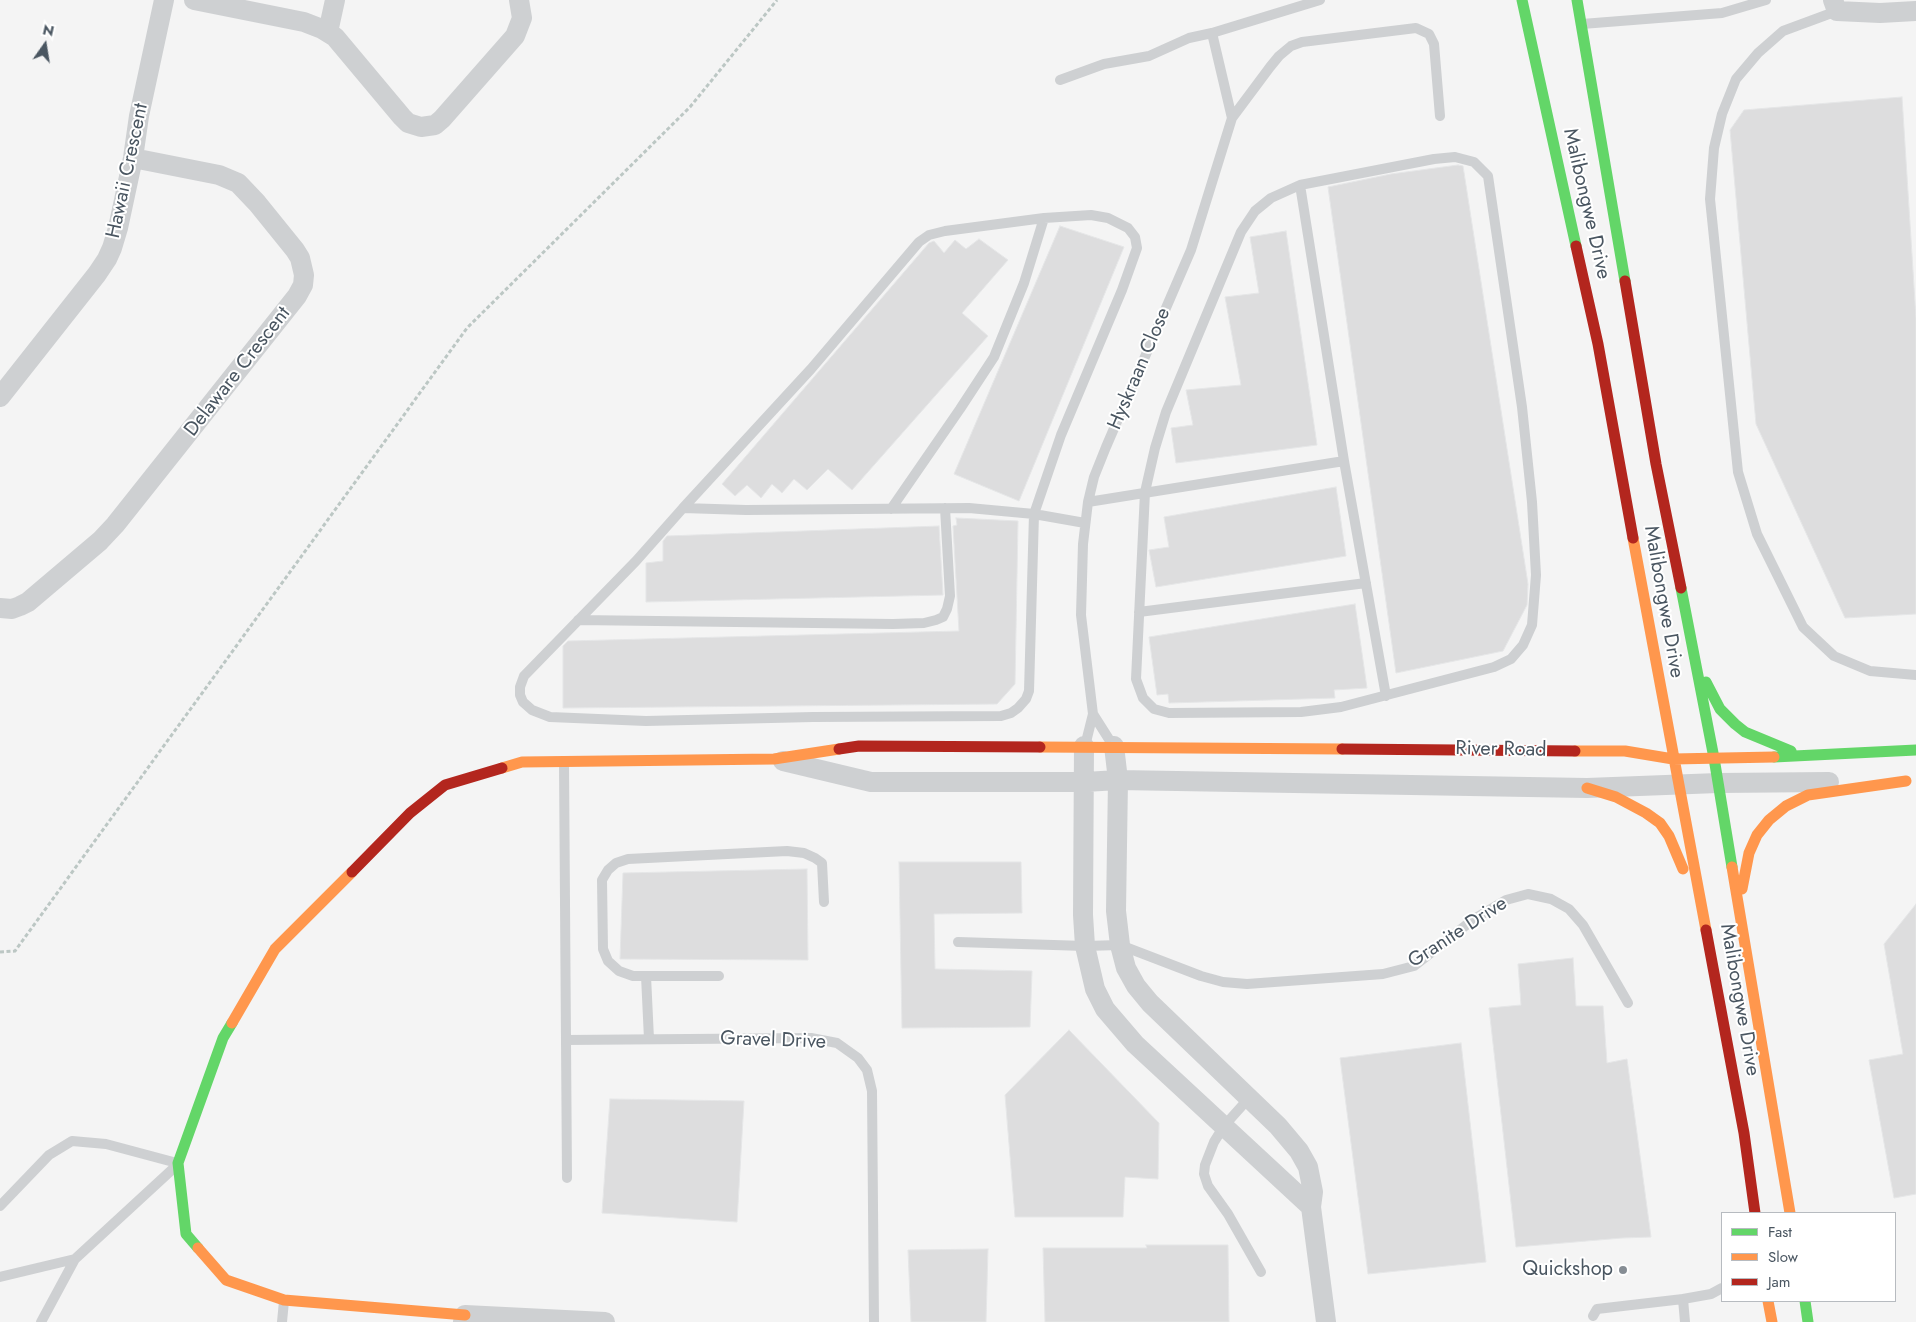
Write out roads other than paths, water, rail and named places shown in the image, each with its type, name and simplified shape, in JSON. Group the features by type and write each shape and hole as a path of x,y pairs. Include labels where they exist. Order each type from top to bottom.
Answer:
{"main road":[{"name":"Malibongwe Drive","path":"1522,0 1598,344 1661,696 1705,918 1744,1133 1755,1212"},
{"name":"Malibongwe Drive","path":"1577,0 1656,464 1714,758 1790,1212"},
{"path":"1697,665 1720,709 1735,724 1745,732 1805,756"},
{"path":"1654,721 1661,696"},
{"path":"1625,752 1638,741"},
{"name":"River Road","path":"178,1163 223,1038 275,949 410,813 445,785 522,762 774,759 859,746 1114,746 1625,752 1673,759 1805,756 1916,750"},
{"path":"1739,909 1749,853 1757,835 1769,820 1786,806 1808,795 1911,781"},
{"path":"1587,788 1616,797 1660,823 1670,836 1705,918"},
{"path":"178,1163 186,1234 226,1280 284,1300 464,1319"},
{"path":"1768,1302 1772,1322"},
{"path":"1805,1302 1808,1322"}],"street":[{"name":"Hawaii Crescent","path":"0,397 107,259 118,228 133,158 139,116 164,0"},
{"path":"194,0 315,24 334,37 402,117 415,125 429,127 442,119 515,36 522,18 519,0"},
{"path":"328,32 336,0"},
{"path":"1835,6 1880,13 1916,11"},
{"name":"Delaware Crescent","path":"0,608 12,609 28,602 115,526 297,296 303,285 304,275 300,258 245,188 229,178 219,175 133,158"},
{"path":"1084,746 1084,946 1095,989 1105,1009 1135,1044 1311,1207"},
{"path":"1114,746 1118,780 1116,911 1120,945 1126,968 1136,986 1150,1003 1288,1136 1308,1167 1313,1192 1311,1207 1326,1322"},
{"name":"River Road","path":"774,759 871,782 1085,782 1118,780 1587,788 1718,783 1911,781"},
{"path":"464,1319 605,1322"}],"lane":[{"path":"1060,80 1104,64 1149,56 1189,38 1212,33 1320,0"},
{"path":"1581,24 1722,12 1766,0"},
{"path":"1835,6 1783,31 1758,53 1736,79 1722,114 1714,148 1710,199 1738,472 1757,534 1804,627 1834,656 1870,671 1916,675"},
{"path":"1232,118 1279,56 1291,46 1302,42 1416,28 1429,34 1434,44 1440,116"},
{"path":"1212,33 1232,118"},
{"name":"Hyskraan Close","path":"1093,714 1081,615 1085,523 1088,502 1094,477 1106,447 1191,250 1232,118"},
{"path":"1455,157 1474,162 1488,176 1522,408 1532,502 1536,575 1532,625 1523,645 1511,659 1494,667 1341,707 1301,712 1168,713 1154,709 1143,698 1136,679 1145,492 1155,448 1166,412 1241,232 1255,211 1271,198 1300,185 1434,159 1455,157"},
{"path":"1300,185 1344,461 1386,696"},
{"path":"1091,215 1108,218 1128,228 1135,237 1137,248 1122,290 1061,435 1034,514 1030,691 1018,708 1011,713 1001,716 812,717 646,721 550,717 532,710 523,702 520,695 520,687 524,676 636,561 682,508 810,369 919,242 929,236 945,231 1044,218 1091,215"},
{"path":"891,509 994,357 1024,283 1044,218"},
{"path":"1088,502 1344,461"},
{"path":"682,508 746,510 969,508 1034,514 1085,523"},
{"path":"578,620 836,624 924,623 936,620 943,617 950,596 945,508"},
{"path":"1139,612 1366,583"},
{"path":"1093,714 1114,746"},
{"path":"1084,746 1093,714"},
{"path":"564,762 567,1178"},
{"path":"719,976 633,976 619,971 608,961 602,949 602,880 608,870 616,863 628,859 787,851 804,853 822,863 824,902"},
{"name":"Granite Drive","path":"958,942 1084,946 1120,945 1201,976 1223,982 1247,984 1383,974 1414,966 1474,919 1506,900 1528,894 1551,899 1570,909 1583,925 1628,1003"},
{"path":"646,976 649,1039"},
{"name":"Gravel Drive","path":"566,1040 811,1038 837,1043 858,1058 867,1070 872,1091 874,1322"},
{"path":"1249,1098 1224,1126 1214,1142 1205,1164 1204,1174 1208,1186 1233,1222 1261,1272"},
{"path":"0,1206 49,1156 72,1141 106,1144 178,1163"},
{"path":"41,1322 75,1259 178,1163"},
{"path":"0,1277 75,1259"},
{"path":"1593,1316 1597,1309 1682,1299 1711,1294 1721,1289"},
{"path":"1682,1299 1685,1322"},
{"path":"282,1322 284,1300"}],"place":[{"name":"Quickshop","path":"1623,1270"}]}
